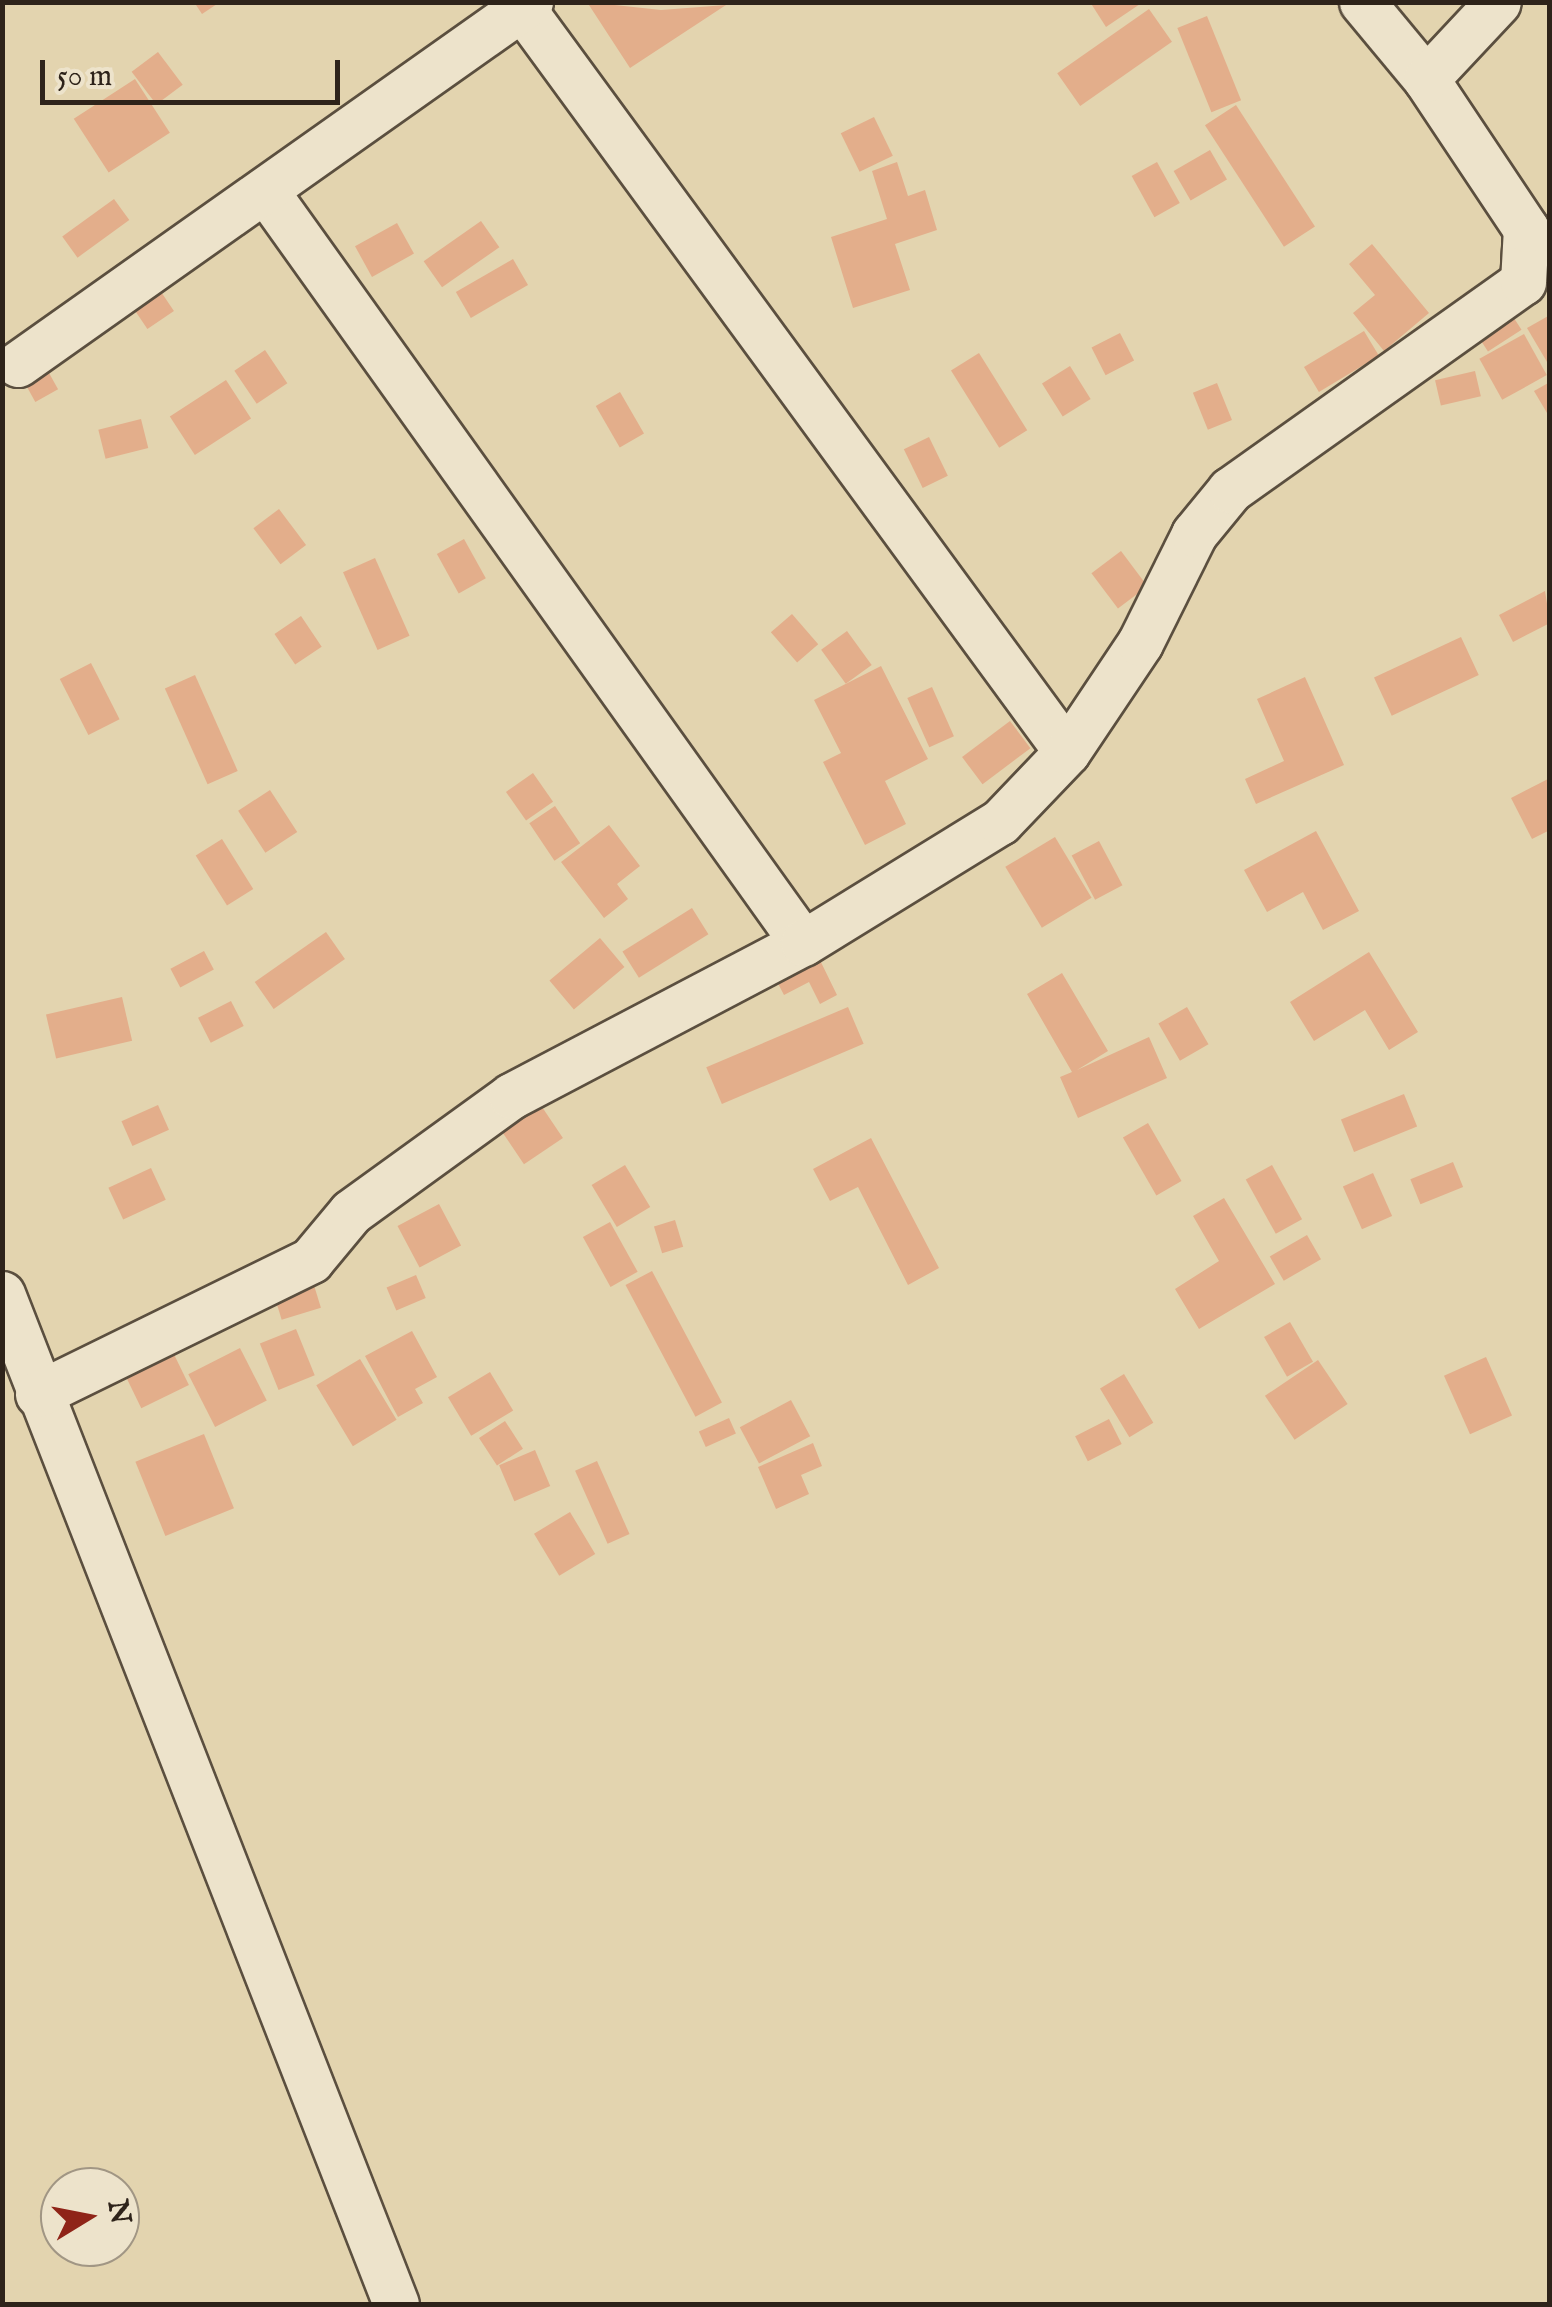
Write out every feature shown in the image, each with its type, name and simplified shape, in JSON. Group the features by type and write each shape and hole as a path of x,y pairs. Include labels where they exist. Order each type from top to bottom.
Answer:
{"street":[{"path":"38,1394 311,1260 351,1212 511,1096 803,943 1000,822 1067,752 1140,644 1194,534 1230,490 1523,282 1526,229 1426,79 1362,2"},
{"path":"1426,79 1498,2"},
{"path":"18,364 526,5 1067,752"},
{"path":"265,190 803,943"},
{"path":"2,1294 38,1394 207,1804 396,2304"}],"building":[{"path":"194,2 220,2 202,14"},
{"path":"587,2 661,10 726,5 630,68"},
{"path":"1090,2 1143,2 1106,27"},
{"path":"1149,9 1172,42 1080,106 1057,73"},
{"path":"1207,16 1241,100 1211,112 1177,28"},
{"path":"158,52 183,85 156,105 132,72"},
{"path":"135,79 170,133 109,172 74,119"},
{"path":"1236,105 1315,227 1284,247 1205,125"},
{"path":"874,117 893,156 860,172 841,133"},
{"path":"1210,150 1227,179 1191,200 1174,171"},
{"path":"897,162 908,196 925,190 937,230 895,244 910,290 853,308 831,237 887,219 872,171"},
{"path":"1157,162 1180,203 1154,217 1132,176"},
{"path":"114,199 129,220 78,258 62,237"},
{"path":"481,221 499,247 442,287 424,261"},
{"path":"397,223 414,254 372,277 355,246"},
{"path":"1372,244 1429,313 1384,351 1353,313 1375,295 1349,264"},
{"path":"513,259 528,285 471,318 456,292"},
{"path":"151,277 174,311 147,329 124,295"},
{"path":"1497,292 1522,330 1488,352 1463,314"},
{"path":"1550,315 1550,367 1527,328"},
{"path":"1364,331 1379,356 1319,392 1304,367"},
{"path":"1120,333 1134,361 1106,375 1091,348"},
{"path":"1524,334 1547,375 1502,400 1479,359"},
{"path":"265,350 287,383 257,404 234,371"},
{"path":"979,353 1027,430 999,448 951,370"},
{"path":"44,364 58,389 35,402 21,377"},
{"path":"1070,366 1091,399 1063,417 1042,383"},
{"path":"1475,371 1481,396 1441,406 1435,380"},
{"path":"226,380 251,419 195,455 170,416"},
{"path":"1550,382 1550,418 1534,391"},
{"path":"1217,383 1232,420 1208,430 1193,393"},
{"path":"620,392 644,434 620,448 596,406"},
{"path":"141,419 148,448 106,459 98,430"},
{"path":"929,437 948,476 923,488 904,449"},
{"path":"279,509 306,545 281,564 253,528"},
{"path":"464,539 486,578 459,593 437,554"},
{"path":"1121,551 1147,586 1118,608 1091,573"},
{"path":"375,558 410,636 378,650 343,572"},
{"path":"1545,591 1550,623 1513,642 1499,615"},
{"path":"792,614 818,644 797,663 771,632"},
{"path":"301,616 322,647 295,665 274,634"},
{"path":"847,631 872,665 846,684 821,650"},
{"path":"1461,637 1479,675 1392,716 1374,678"},
{"path":"91,663 120,719 88,735 60,679"},
{"path":"881,666 928,759 885,781 906,824 865,845 823,762 841,753 814,700"},
{"path":"195,675 238,771 208,784 165,688"},
{"path":"1305,677 1344,765 1256,804 1245,779 1284,761 1257,699"},
{"path":"932,687 954,736 929,747 907,698"},
{"path":"1010,721 1030,748 983,784 962,757"},
{"path":"533,773 553,802 526,821 506,792"},
{"path":"1550,778 1550,830 1532,839 1511,798"},
{"path":"270,790 297,832 265,853 238,811"},
{"path":"555,806 580,843 554,861 529,823"},
{"path":"609,825 640,866 617,884 628,899 604,918 561,862"},
{"path":"1316,831 1359,911 1323,930 1303,892 1267,912 1244,870"},
{"path":"1055,837 1092,898 1042,928 1005,867"},
{"path":"222,839 253,889 227,905 196,855"},
{"path":"1099,841 1122,885 1095,900 1072,856"},
{"path":"692,908 708,934 639,978 622,951"},
{"path":"326,932 345,959 274,1009 255,982"},
{"path":"600,938 624,967 574,1010 549,980"},
{"path":"815,950 837,995 820,1004 809,982 784,995 772,972"},
{"path":"204,951 214,970 180,987 170,969"},
{"path":"1369,952 1418,1032 1389,1050 1365,1010 1314,1041 1290,1002"},
{"path":"1062,973 1108,1051 1077,1070 1149,1037 1167,1078 1078,1118 1060,1077 1072,1072 1027,994"},
{"path":"122,997 132,1041 56,1058 46,1015"},
{"path":"231,1001 244,1026 211,1043 198,1018"},
{"path":"848,1007 864,1044 722,1104 706,1067"},
{"path":"1187,1007 1208,1044 1180,1061 1158,1024"},
{"path":"1404,1094 1417,1126 1354,1152 1341,1119"},
{"path":"540,1104 563,1138 524,1164 501,1130"},
{"path":"158,1105 169,1130 132,1146 121,1121"},
{"path":"1148,1123 1182,1181 1156,1196 1123,1138"},
{"path":"871,1138 939,1268 908,1285 858,1187 830,1201 813,1169"},
{"path":"1453,1162 1463,1187 1420,1204 1410,1179"},
{"path":"625,1165 650,1207 617,1227 592,1185"},
{"path":"1272,1165 1302,1219 1276,1234 1246,1180"},
{"path":"151,1168 166,1200 123,1220 108,1188"},
{"path":"1373,1173 1392,1216 1362,1229 1343,1186"},
{"path":"1224,1198 1275,1284 1199,1329 1175,1289 1219,1261 1193,1216"},
{"path":"439,1204 461,1245 420,1268 398,1226"},
{"path":"675,1220 683,1247 662,1253 654,1226"},
{"path":"610,1222 638,1272 611,1287 583,1237"},
{"path":"1307,1235 1321,1259 1284,1281 1270,1256"},
{"path":"652,1271 722,1403 695,1417 626,1285"},
{"path":"416,1275 426,1298 396,1311 387,1288"},
{"path":"313,1282 321,1308 282,1320 274,1294"},
{"path":"1290,1322 1313,1362 1287,1377 1264,1337"},
{"path":"296,1329 315,1375 279,1390 260,1344"},
{"path":"412,1331 437,1377 415,1389 423,1403 398,1417 365,1356"},
{"path":"167,1340 189,1385 141,1408 119,1363"},
{"path":"240,1348 267,1401 215,1427 188,1374"},
{"path":"1486,1357 1512,1415 1470,1434 1444,1376"},
{"path":"360,1359 397,1420 353,1446 316,1385"},
{"path":"1318,1360 1348,1404 1295,1440 1265,1396"},
{"path":"490,1372 513,1411 471,1436 448,1397"},
{"path":"1124,1374 1153,1423 1129,1437 1100,1388"},
{"path":"791,1400 810,1436 759,1463 740,1427"},
{"path":"729,1418 736,1434 706,1447 699,1431"},
{"path":"1109,1419 1122,1444 1088,1461 1075,1436"},
{"path":"505,1421 523,1449 497,1466 479,1438"},
{"path":"204,1434 234,1508 165,1536 135,1462"},
{"path":"813,1443 822,1466 801,1475 809,1494 776,1509 758,1467"},
{"path":"535,1450 550,1486 514,1501 499,1465"},
{"path":"597,1461 630,1534 608,1544 575,1471"},
{"path":"570,1512 595,1554 559,1576 534,1534"}]}
